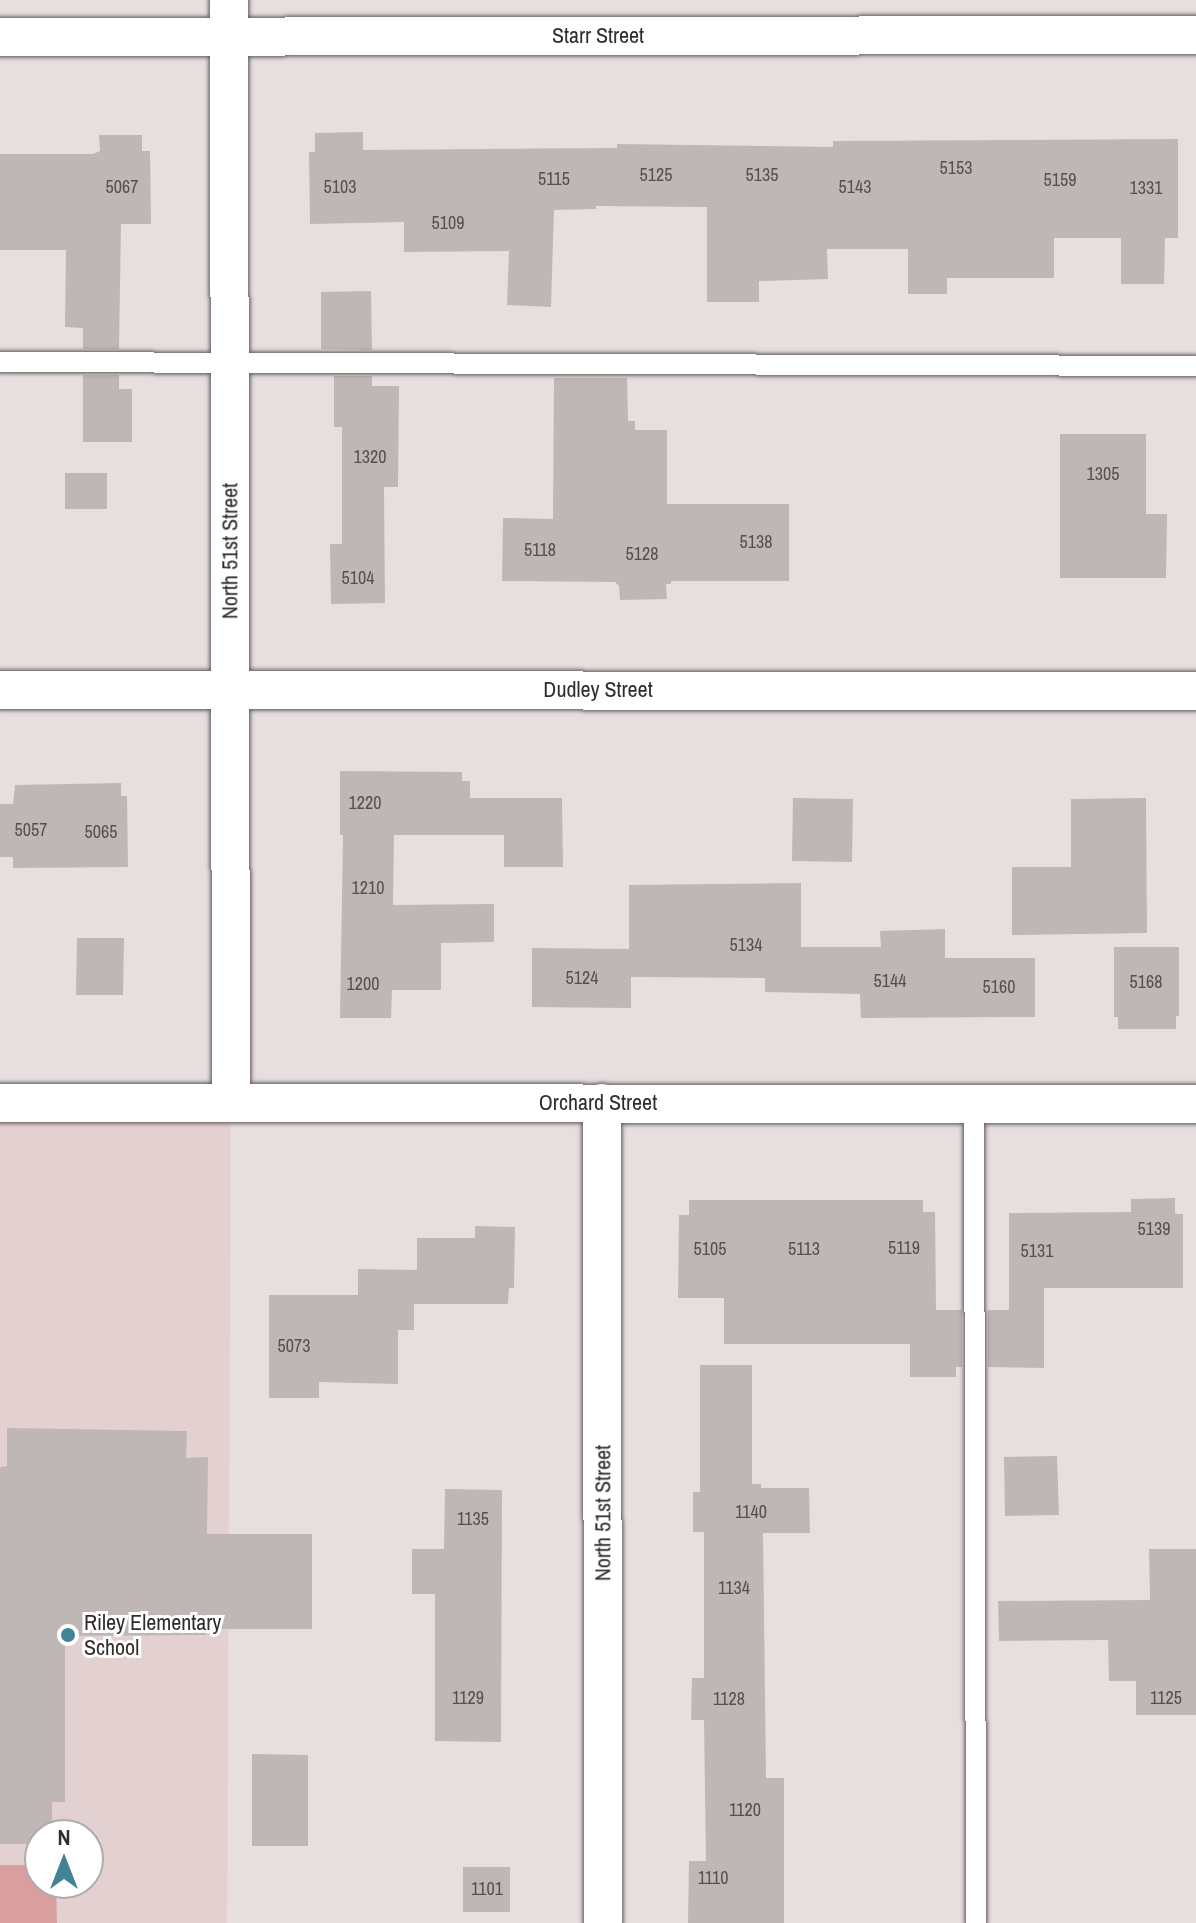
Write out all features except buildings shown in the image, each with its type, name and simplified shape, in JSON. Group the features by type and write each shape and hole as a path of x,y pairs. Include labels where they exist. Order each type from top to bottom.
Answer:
{"street":[{"name":"Starr Street","path":"0,37 229,18 1196,35"},
{"name":"North 51st Street","path":"229,18 231,1103"},
{"name":"Dudley Street","path":"0,690 1196,691"},
{"name":"Orchard Street","path":"0,1103 1196,1104"},
{"name":"North 51st Street","path":"602,1103 603,1923"}],"lane":[{"path":"0,362 1196,366"},
{"path":"974,1104 976,1923"}],"shaded area":[{"path":"0,1103 231,1103 227,1923 0,1923"},
{"path":"0,1865 24,1865 24,1899 56,1899 57,1923 0,1923"}],"place":[{"name":"Riley Elementary School","path":"68,1635"}]}
